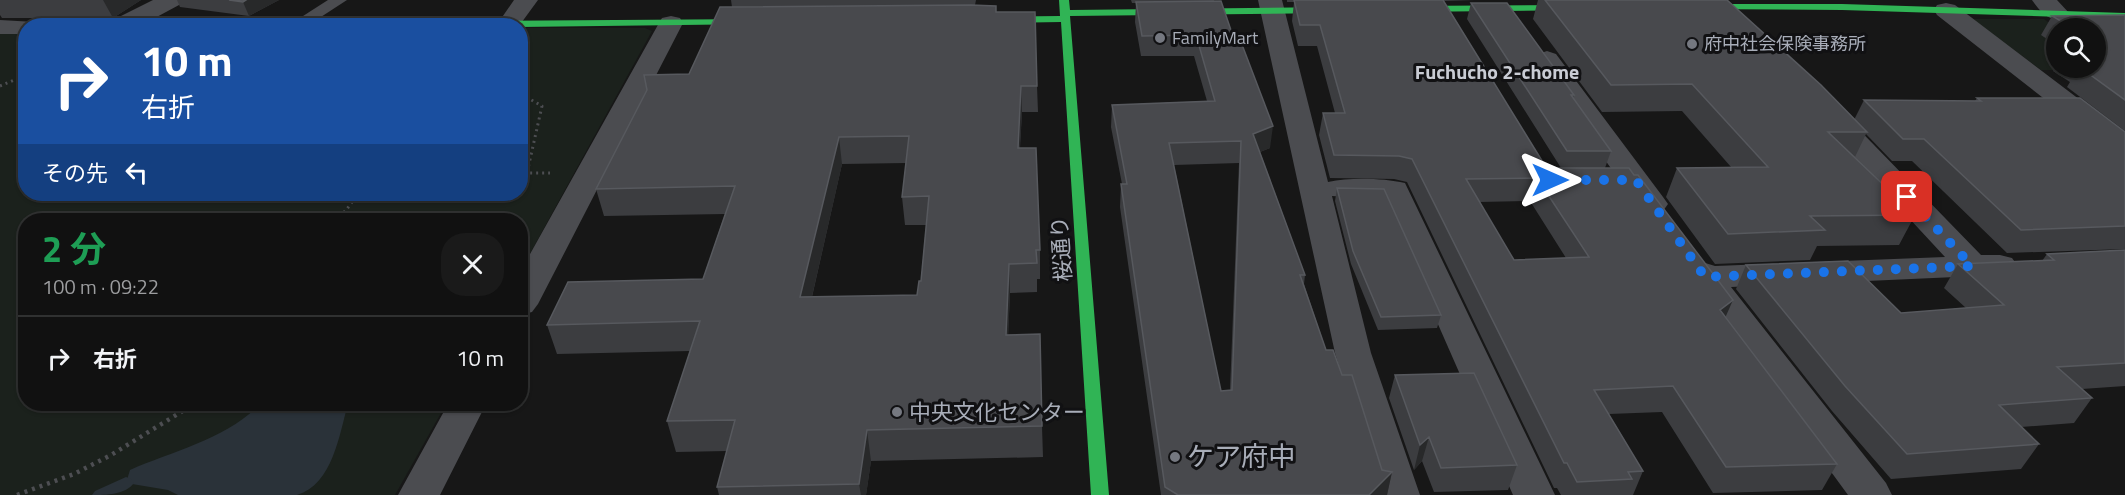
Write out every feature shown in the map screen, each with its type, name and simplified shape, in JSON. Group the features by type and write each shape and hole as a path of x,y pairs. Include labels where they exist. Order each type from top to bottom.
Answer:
{"street":[{"path":"136,18 171,0"},
{"path":"512,18 526,0"},
{"path":"970,20 1065,11 1270,5 1353,10"},
{"path":"1270,5 1316,189 1353,353 1399,495"},
{"path":"1388,10 1453,19 1510,9 1587,5"},
{"path":"1680,7 1946,10 2051,7 2125,16"},
{"path":"1727,7 1752,33"},
{"path":"1510,9 1686,251 1871,495"},
{"path":"1946,10 2125,148"},
{"name":"桜通り","path":"1065,11 1100,495"},
{"path":"2,13 18,22"},
{"path":"528,24 766,22"},
{"path":"528,289 671,23"},
{"path":"1809,93 1972,266"},
{"path":"1604,180 1636,180"},
{"path":"1316,189 1394,190 1534,495"},
{"path":"1686,251 1972,266 2031,264"},
{"path":"418,495 463,411"}],"lane":[{"path":"309,18 339,0"}],"path":[{"path":"0,86 18,78"},
{"path":"528,98 542,106 528,169"},
{"path":"528,173 561,172"},
{"path":"17,495 37,492 111,455 183,411"}],"shaded area":[{"path":"1972,19 2044,19 2046,20 2046,70 2041,70"},
{"path":"528,28 645,28 652,31 528,257 528,213 18,213 18,411 442,411 395,495 0,495 0,32 18,32 18,201 528,201"},
{"path":"252,411 346,411 327,470 319,481 297,495 178,495 168,490 126,483 130,470 199,443"}],"building":[{"path":"1294,0 1443,0 1544,164 1557,168 1629,168 1634,175 1638,175 1733,300 1720,310 1837,464 1726,467 1673,386 1594,390 1643,471 1628,472 1632,479 1577,482 1567,463 1564,463 1412,159 1399,156 1334,155 1323,113 1345,113 1320,25 1300,25","holes":["1537,178 1589,257 1514,260 1466,179"]},
{"path":"1545,0 1727,0 1821,85 1867,132 1828,132 1915,215 1810,216 1825,230 1728,234 1677,168 1768,167 1692,84 1611,85"},
{"path":"1221,1 1235,42 1241,42 1273,126 1253,134 1305,275 1300,275 1326,350 1333,350 1342,375 1352,375 1382,470 1392,472 1369,495 1178,495 1165,487 1121,184 1127,184 1112,105 1215,101 1196,35 1142,36 1136,2","holes":["1241,141 1232,390 1221,391 1169,143"]},
{"path":"1471,3 1507,3 1574,95 1571,95 1611,151 1567,151"},
{"path":"971,5 996,6 996,12 1035,12 1037,86 1021,86 1018,148 1036,148 1040,250 1036,250 1037,263 1009,264 1006,335 1040,334 1042,426 867,430 859,484 717,487 735,420 667,421 700,321 547,325 568,282 703,279 735,186 596,189 647,90 644,75 689,74 720,7","holes":["909,136 902,197 929,196 921,281 919,281 917,295 800,297 839,137"]},
{"path":"2125,15 2125,100 2095,78 2106,78 2106,18 2056,18 2052,16"},
{"path":"1977,98 2080,98 2125,132 2125,226 2021,230 1924,139 1903,139 1864,100 1981,101"},
{"path":"1337,188 1384,189 1441,315 1381,317 1353,251"},
{"path":"2125,250 2125,363 2057,367 2092,398 1999,405 2039,444 1907,454 1845,386 1746,265 1848,261 1901,313 2004,305 1958,264 2054,260 2047,254"},
{"path":"1474,373 1517,465 1441,468 1429,437 1420,445 1395,375"}],"waterway":[{"path":"100,495 126,483"}],"traffic: fast":[{"path":"1064,0 1100,495"},
{"path":"1689,7 1842,7 2125,16"},
{"path":"1404,9 1580,8"},
{"path":"1065,13 1337,10"},
{"path":"989,20 1066,19"},
{"path":"528,24 758,22"}],"place":[{"name":"FamilyMart","path":"1160,38"},
{"name":"府中社会保険事務所","path":"1692,44"},
{"name":"中央文化センター","path":"897,412"},
{"name":"ケア府中","path":"1175,457"}],"district":[{"name":"Fuchucho 2-chome","path":"1497,72"}],"route":[{"path":"1550,180 1636,180 1705,277 1972,266 1907,197"}]}
